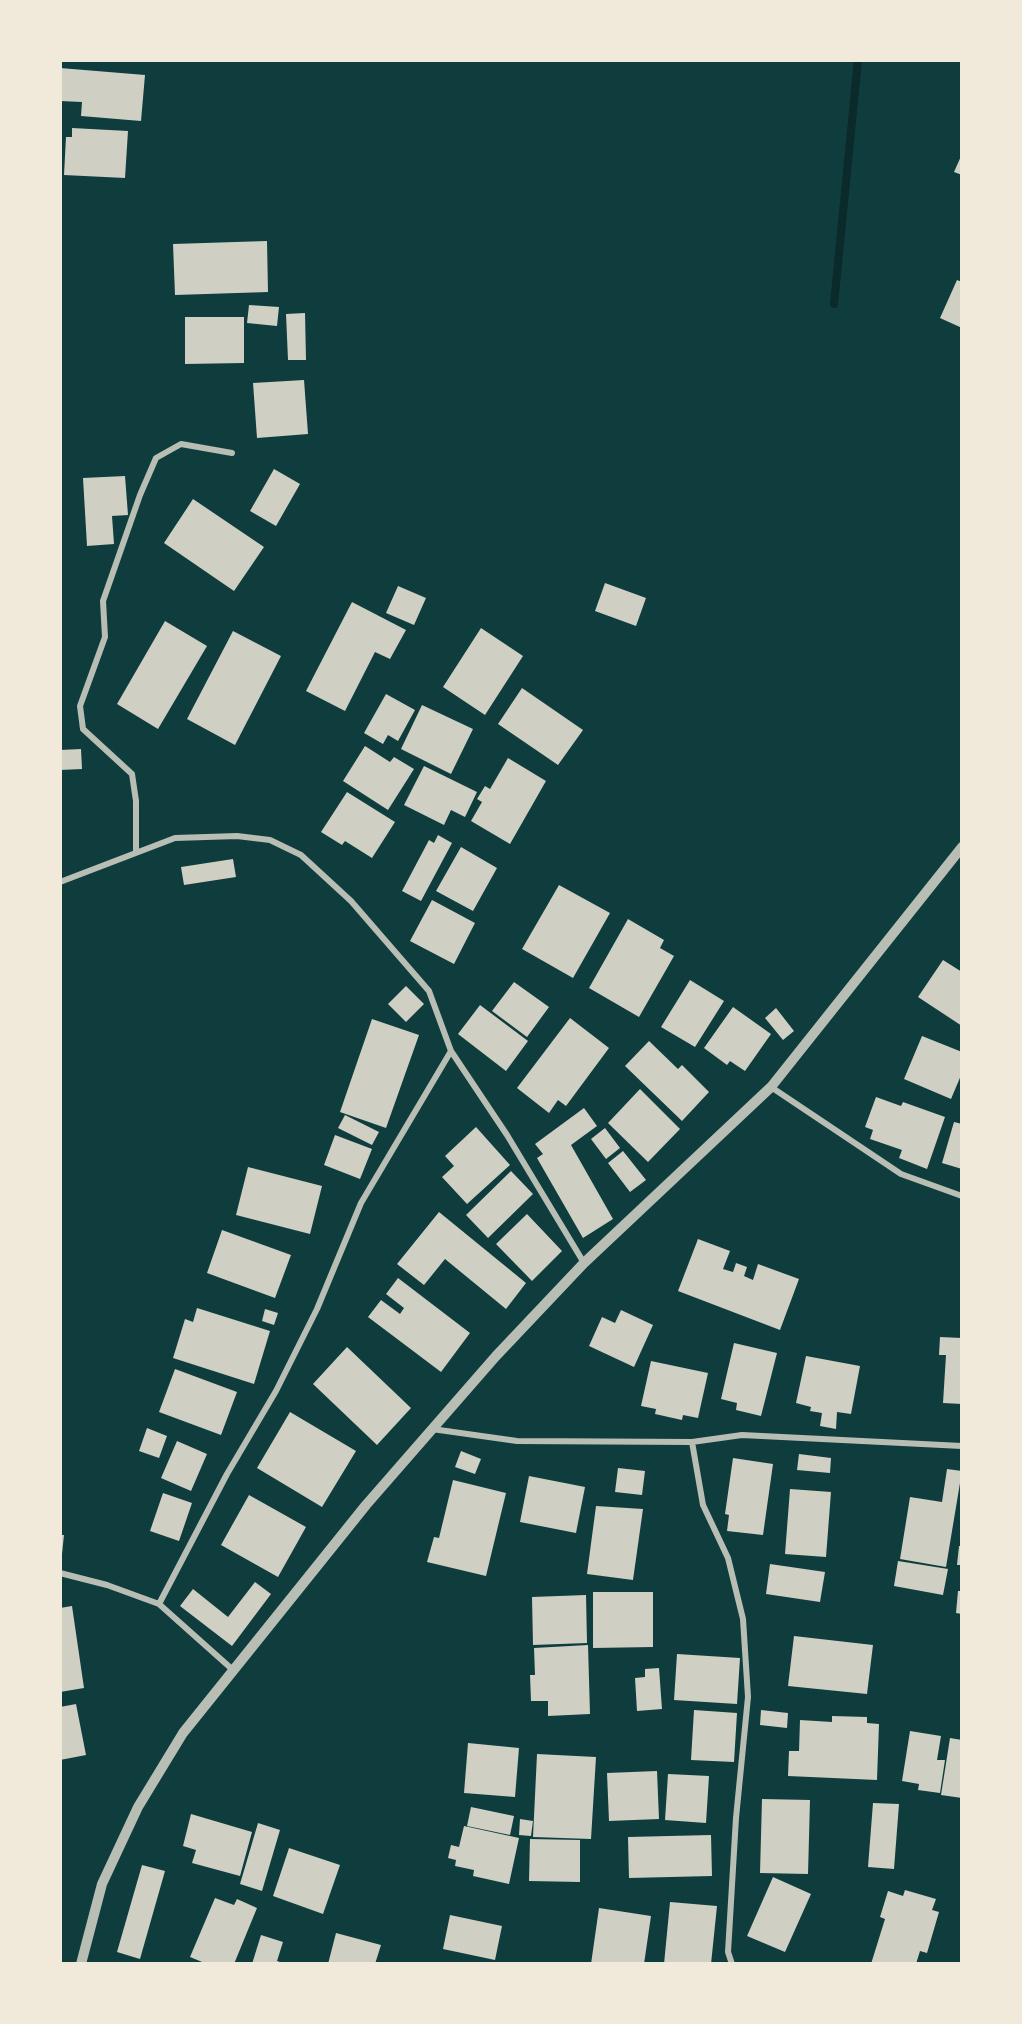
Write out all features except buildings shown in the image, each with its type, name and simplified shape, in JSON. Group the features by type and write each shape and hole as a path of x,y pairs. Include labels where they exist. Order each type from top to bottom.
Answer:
{"street":[{"path":"136,852 136,801 132,774 83,729 80,706 105,637 103,601 140,495 156,458 181,444 232,453"},
{"path":"60,882 176,838 237,836 270,840 301,855 351,902 429,991 451,1051 507,1135 584,1263"},
{"path":"82,1964 102,1884 138,1807 183,1733 366,1505 432,1429 584,1263 771,1087 962,847"},
{"path":"159,1604 227,1474 276,1391 317,1309 361,1203 451,1051"},
{"path":"771,1087 901,1174 962,1196"},
{"path":"432,1429 517,1441 692,1442 742,1436 962,1446"},
{"path":"692,1442 703,1505 728,1558 744,1630 748,1696 736,1818 728,1952 732,1964"},
{"path":"60,1573 107,1585 159,1604 233,1670"}],"waterway":[{"path":"834,304 858,60"}]}
